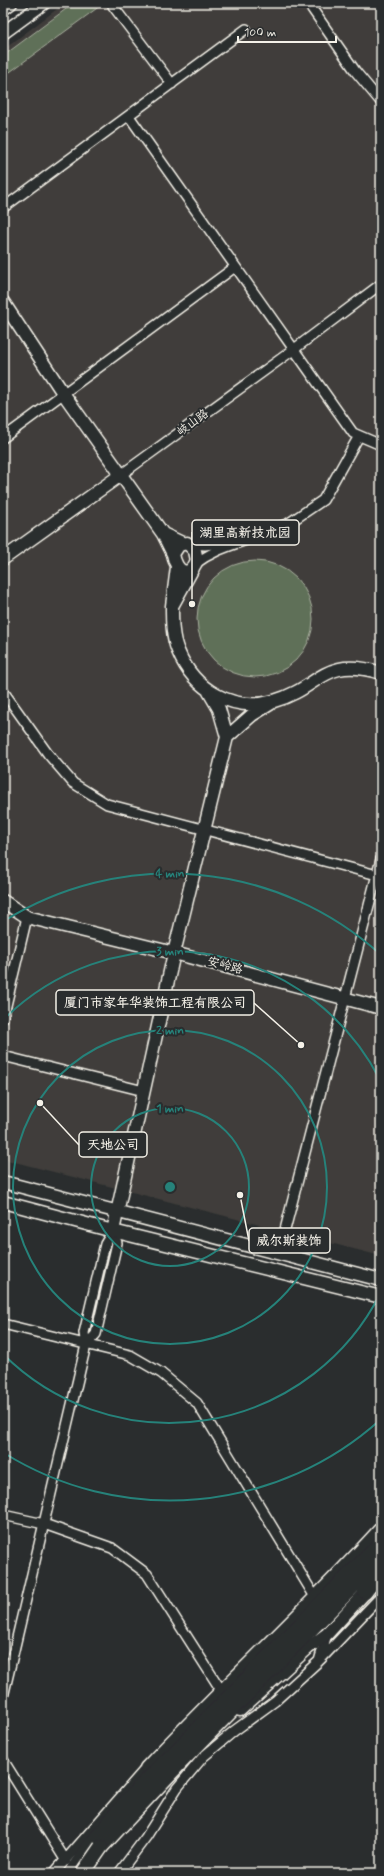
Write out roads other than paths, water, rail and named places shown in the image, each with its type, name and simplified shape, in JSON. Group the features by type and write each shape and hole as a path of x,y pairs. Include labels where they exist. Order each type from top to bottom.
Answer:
{"highway":[{"path":"350,1563 381,1535"},
{"path":"146,1768 224,1696 381,1542"},
{"path":"69,1867 96,1845 181,1762 381,1558"},
{"path":"365,1592 381,1569"},
{"path":"84,1873 96,1845 126,1801 224,1696 280,1632"}],"main road":[{"path":"3,9 11,3"},
{"path":"3,33 44,3"},
{"path":"3,302 63,393 122,474 163,534 173,554 177,567 172,606 174,634 178,651 190,671 209,692 219,709 227,737 174,953 113,1232"},
{"name":"岐山路","path":"3,559 122,474"},
{"path":"163,534 186,544 197,556 194,566 172,606"},
{"path":"173,554 179,545 186,544"},
{"path":"177,567 180,571 184,572 194,566"},
{"path":"209,692 233,702 258,704 274,701 290,695 327,673 340,668 354,667 381,673"},
{"path":"227,737 252,715 274,701"},
{"name":"安岭路","path":"3,901 27,917 174,953 381,1008"},
{"path":"3,1183 381,1280"},
{"path":"3,1202 113,1232 381,1297"},
{"path":"280,1632 350,1563 381,1528"},
{"path":"181,1762 308,1648 327,1634 381,1576"}],"street":[{"path":"308,3 356,72 381,102"},
{"path":"113,6 172,84"},
{"path":"3,208 246,29"},
{"path":"129,116 353,433 381,445"},
{"path":"3,438 235,267"},
{"name":"岐山路","path":"122,474 381,284"},
{"path":"194,566 207,555 221,548 249,539 289,523 323,500 359,436"},
{"path":"186,544 205,545 249,539"},
{"path":"3,691 48,754 73,783 107,804 203,831 379,876"},
{"path":"279,1253 344,998 379,876 381,859"},
{"path":"3,1018 27,917"},
{"path":"3,1056 144,1091"},
{"path":"3,1697 86,1345 84,1333 103,1251 105,1244 113,1232"},
{"path":"3,1324 130,1355 161,1372 197,1403 315,1597"},
{"path":"3,1515 44,1524 112,1548 147,1574 224,1696"},
{"path":"119,1873 146,1837 177,1788 203,1757 234,1731 274,1701 319,1661 381,1596"},
{"path":"319,1661 327,1634"},
{"path":"3,1760 69,1867"},
{"path":"54,1873 146,1768"}],"place":[{"name":"湖里高新技术园","path":"192,604"},
{"name":"厦门市家年华装饰工程有限公司","path":"301,1045"},
{"name":"天地公司","path":"40,1103"},
{"name":"威尔斯装饰","path":"240,1195"}]}
